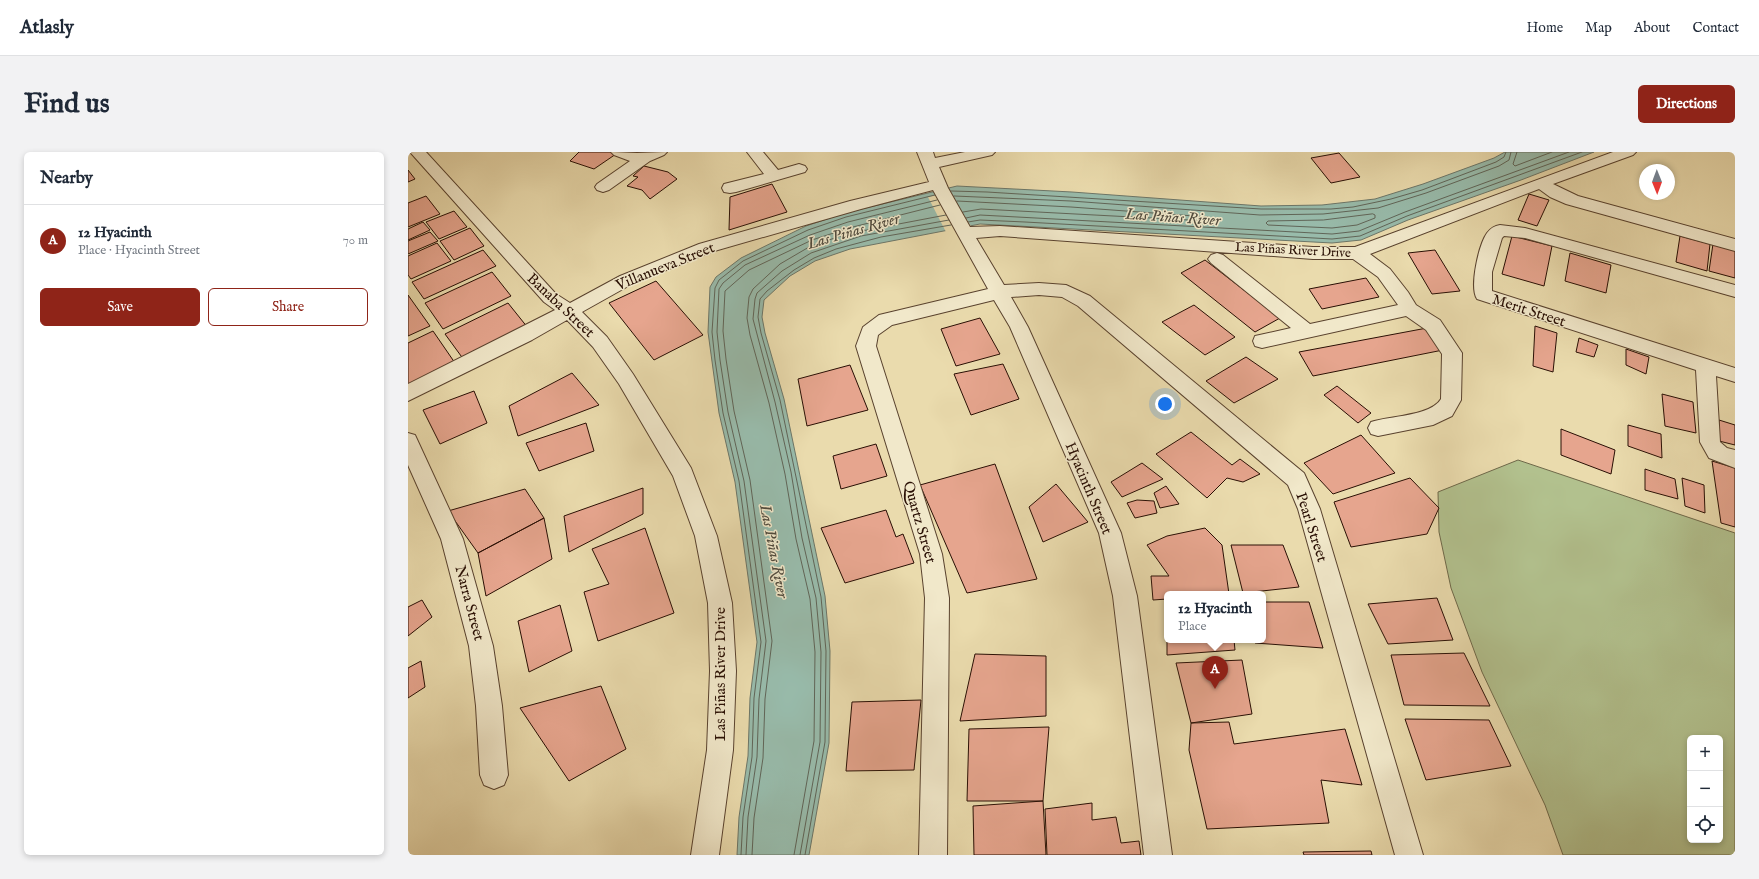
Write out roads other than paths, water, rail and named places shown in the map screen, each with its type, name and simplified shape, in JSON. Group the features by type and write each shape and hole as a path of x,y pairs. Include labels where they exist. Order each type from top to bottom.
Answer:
{"street":[{"name":"Banaba Street","path":"418,152 550,298 569,311 604,348 626,379 683,474"},
{"path":"619,152 635,158 652,155"},
{"path":"755,152 774,175"},
{"path":"928,158 987,152"},
{"name":"Las Piñas River Drive","path":"963,230 1000,231 1313,253 1357,253 1541,183 1628,152"},
{"path":"604,187 652,155"},
{"name":"Hyacinth Street","path":"928,158 939,186 1020,327 1110,533 1125,596 1158,855"},
{"path":"730,188 798,169"},
{"path":"1541,183 1556,193 1572,200 1735,245"},
{"name":"Villanueva Street","path":"408,393 524,335 626,280 663,264 705,248 856,204 939,186"},
{"name":"Merit Street","path":"1735,291 1525,233 1500,230 1494,236 1482,272 1484,295 1735,375"},
{"path":"1357,253 1384,273 1402,296 1409,310 1433,325 1452,353 1452,400 1445,410 1433,417 1378,428"},
{"path":"1216,258 1307,331"},
{"name":"Pearl Street","path":"999,292 1039,289 1052,290 1066,292 1084,301 1296,479 1309,509 1409,855"},
{"name":"Quartz Street","path":"933,855 937,598 931,554 866,346 870,332 886,320 999,292"},
{"path":"1262,341 1409,310"},
{"path":"1706,366 1710,442 1712,447 1718,453 1735,459"},
{"name":"Narra Street","path":"408,441 452,539 481,646 489,706 494,774"},
{"name":"Las Piñas River Drive","path":"683,474 706,536 720,604 722,671 720,750 705,855"}],"water":[{"name":"Las Piñas River","path":"1505,152 1594,152 1521,180 1408,220 1361,240 1332,243 980,224 850,249 815,261 790,276 764,300 762,317 765,333 784,399 825,596 830,651 829,743 809,855 737,855 739,817 748,756 750,698 757,642 735,482 719,413 708,332 710,287 716,277 741,258 806,226 845,213 957,186 1072,192 1261,206 1322,205 1375,199 1423,184 1494,158"}],"place":[{"name":"12 Hyacinth","path":"1215,689"}]}
